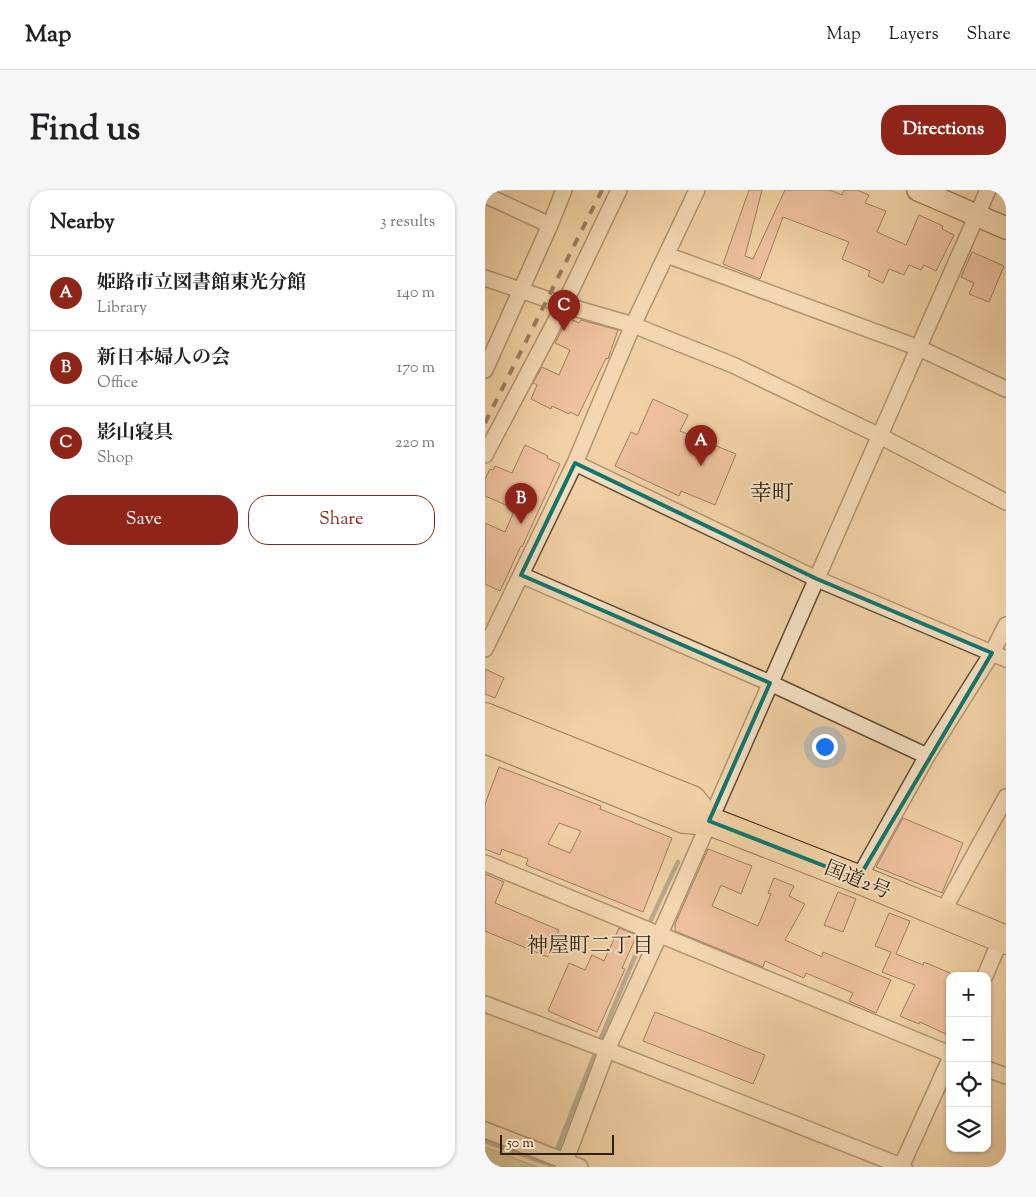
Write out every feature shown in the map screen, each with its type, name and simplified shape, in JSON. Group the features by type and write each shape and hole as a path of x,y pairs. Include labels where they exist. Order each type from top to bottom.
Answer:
{"highway":[{"name":"国道2号","path":"485,717 692,800 709,821"},
{"name":"国道2号","path":"485,739 684,819 709,821 858,879 1003,939"}],"street":[{"path":"485,370 564,190"},
{"path":"485,455 564,305 619,190"},
{"path":"485,648 575,463 633,325 697,190"},
{"path":"918,190 1006,228"},
{"path":"564,1164 607,1050 988,190"},
{"path":"485,196 550,225"},
{"path":"667,255 919,348 1006,390"},
{"path":"485,278 564,305 633,325 733,365 880,436 1006,502"},
{"path":"575,463 817,579 1006,659"},
{"path":"521,576 770,683 927,756"},
{"path":"858,879 927,756 992,653 1006,625"},
{"path":"942,913 1006,797"},
{"path":"485,864 946,1052"},
{"path":"987,972 1003,939"},
{"path":"485,1004 607,1050 902,1167 948,1062"},
{"path":"991,1070 1006,1076"},
{"path":"485,1130 564,1164 581,1167"}],"highlighted area":[{"path":"575,463 817,579 992,653 858,879 709,821 770,683 521,575"}],"green space":[{"path":"485,1147 537,1167 485,1167"}],"building":[{"path":"749,190 762,190 745,256 753,259 785,190 830,190 842,195 844,190 857,190 869,195 865,203 886,211 877,232 906,245 919,215 943,226 942,229 954,235 936,271 924,265 921,270 909,265 904,275 889,269 883,283 868,276 870,271 842,259 849,242 783,217 760,279 723,264"},
{"path":"972,252 1004,266 989,302 969,294 974,283 961,277"},
{"path":"568,318 579,323 581,320 618,330 608,359 606,358 578,416 552,406 551,409 531,399 537,385 533,383 542,367 559,375 570,350 555,343"},
{"path":"653,399 688,415 680,431 736,454 715,505 681,491 679,496 615,466 631,432 637,435"},
{"path":"525,445 560,464 500,591 485,584 485,523 505,532 515,509 485,496 485,479 490,469 493,470 495,466 512,473"},
{"path":"485,669 504,678 495,698 485,694"},
{"path":"499,767 601,806 600,809 672,838 643,912 526,865 528,859 502,849 500,855 485,849 485,804","holes":["559,823 581,831 570,853 548,844"]},
{"path":"903,818 963,843 942,893 876,867"},
{"path":"708,849 752,866 741,894 721,885 712,906 758,926 771,894 768,893 774,878 794,886 789,896 805,904 785,940 822,957 823,952 891,980 876,1013 849,1001 853,993 806,973 804,978 765,961 763,967 675,931 675,924"},
{"path":"485,874 504,882 495,903 559,930 548,957 485,931"},
{"path":"838,892 856,899 843,932 824,925"},
{"path":"889,913 910,921 896,954 923,965 924,962 948,972 946,972 946,1034 920,1022 919,1024 900,1016 915,985 882,972 891,952 875,946"},
{"path":"619,928 637,935 622,968 625,969 597,1032 548,1011 569,963 585,970 592,955 604,961"},
{"path":"655,1012 765,1055 753,1084 643,1041"}],"waterway":[{"path":"485,1141 551,1165 627,974 678,862"}],"railway":[{"path":"485,423 602,190"}],"place":[{"name":"影山寝具","path":"564,331"},
{"name":"姫路市立図書館東光分館","path":"701,466"},
{"name":"新日本婦人の会","path":"521,524"}],"district":[{"name":"幸町","path":"772,492"},
{"name":"神屋町二丁目","path":"590,945"}]}
